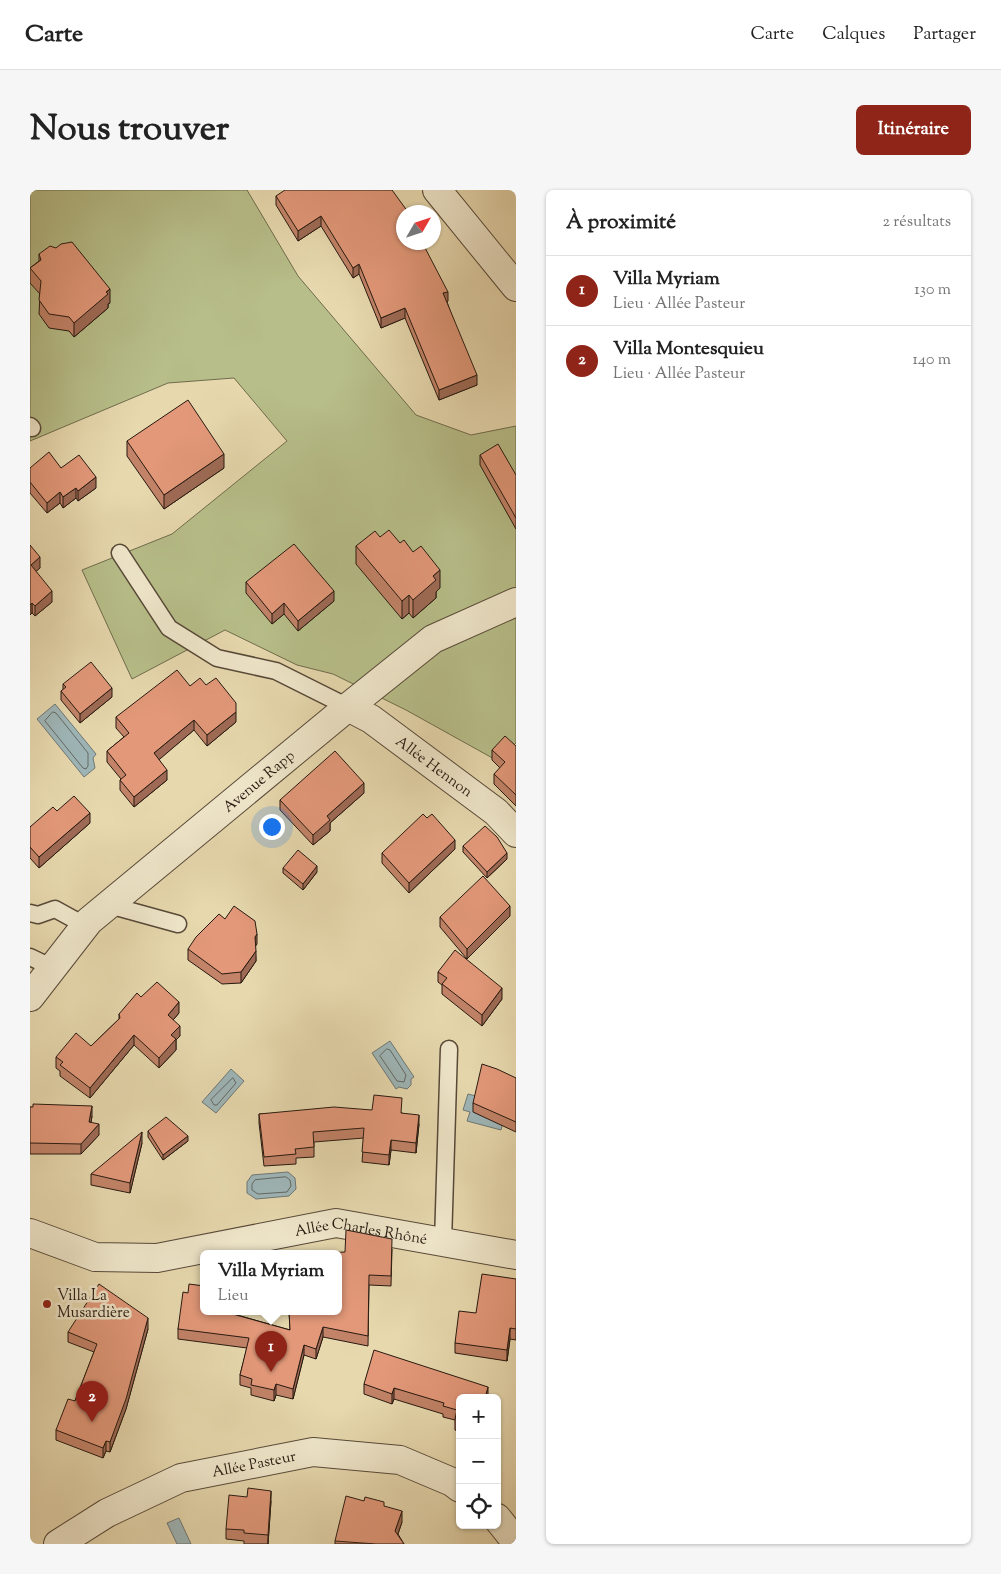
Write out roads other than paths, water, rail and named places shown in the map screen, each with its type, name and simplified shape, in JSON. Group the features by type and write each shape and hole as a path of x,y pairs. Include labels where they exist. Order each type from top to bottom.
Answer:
{"street":[{"path":"437,190 516,287"},
{"name":"Avenue Rapp","path":"30,997 41,963 348,707 432,639 516,602"},
{"name":"Allée Hennon","path":"348,707 371,719 496,812 516,833"},
{"name":"Allée Charles Rhôné","path":"30,1233 95,1257 157,1258 336,1223 516,1255"},
{"name":"Allée Pasteur","path":"58,1544 107,1513 181,1478 313,1452 400,1460 456,1485"},
{"path":"501,1523 516,1542"}],"lane":[{"path":"120,553 169,628 217,658 276,671 348,707"},
{"path":"109,905 178,924"},
{"path":"30,913 38,915 55,909 86,926"},
{"path":"443,1242 449,1049"}],"water":[{"path":"55,704 96,754 93,758 95,768 84,777 37,719"},
{"path":"390,1041 414,1077 411,1079 411,1085 407,1089 399,1087 396,1089 372,1053"},
{"path":"231,1069 244,1081 216,1113 202,1102"},
{"path":"468,1094 508,1104 501,1130 467,1121 470,1112 463,1110"},
{"path":"288,1172 295,1178 296,1189 289,1196 256,1199 247,1193 247,1182 252,1175"},
{"path":"179,1518 191,1544 177,1544 167,1523"}],"place":[{"name":"Villa La Musardière","path":"47,1304"},
{"name":"Villa Myriam","path":"271,1372"},
{"name":"Villa Montesquieu","path":"92,1422"}]}
